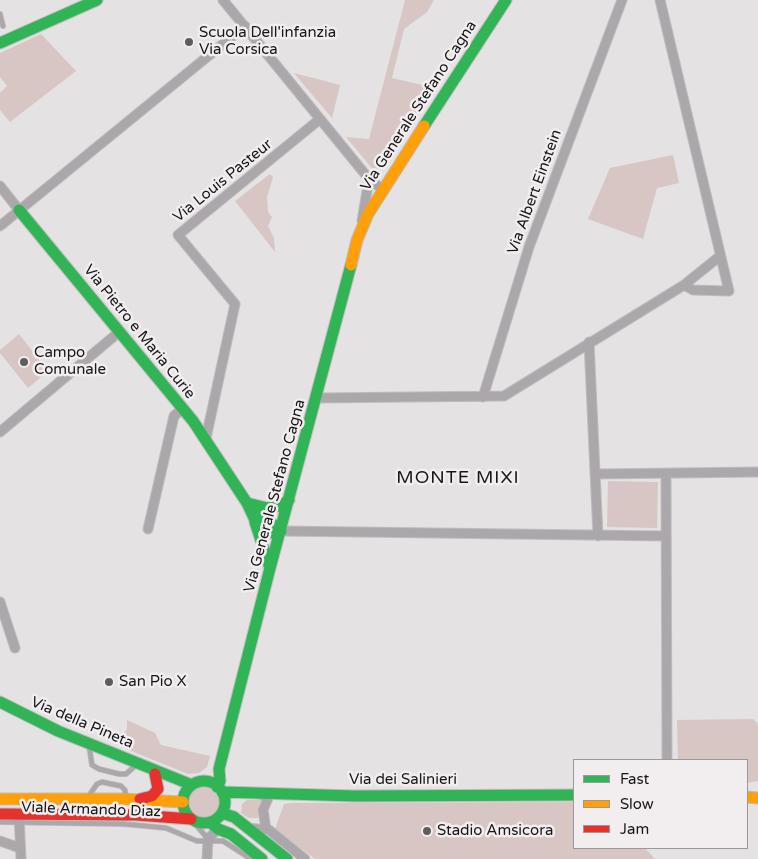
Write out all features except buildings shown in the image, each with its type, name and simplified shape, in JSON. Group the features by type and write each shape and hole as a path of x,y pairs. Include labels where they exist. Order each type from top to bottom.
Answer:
{"main road":[{"path":"0,43 97,0"},
{"name":"Via Generale Stefano Cagna","path":"224,790 220,781 219,769 270,568 361,230 382,190 506,0"},
{"name":"Via Pietro e Maria Curie","path":"19,210 206,438 252,504 281,530"},
{"path":"252,504 267,508 279,506 289,500"},
{"name":"Via Pietro e Maria Curie","path":"252,504 254,520 270,568"},
{"path":"254,520 264,529 272,532 281,530"},
{"name":"Via della Pineta","path":"0,702 154,772 174,783 183,802"},
{"path":"219,769 186,791 183,802 186,813 191,818 231,834 262,859"},
{"path":"131,800 156,792 158,783 154,772"},
{"name":"Via della Pineta","path":"154,772 196,784"},
{"path":"196,784 207,782 224,790 225,801 222,813 214,826"},
{"name":"Via dei Salinieri","path":"224,790 256,793 355,796 573,796"},
{"name":"Viale Armando Diaz","path":"0,799 183,802"},
{"path":"222,813 234,817 287,859"},
{"name":"Viale Armando Diaz","path":"0,814 19,818 136,814 191,818"}],"street":[{"path":"223,0 369,179 382,190"},
{"name":"Via Albert Einstein","path":"483,397 529,247 622,0"},
{"path":"660,0 729,292 693,290 684,285"},
{"path":"0,226 245,26"},
{"name":"Via Louis Pasteur","path":"206,438 235,304 178,235 320,119"},
{"name":"Via Generale Stefano Cagna","path":"361,230 369,179"},
{"name":"Via Pietro e Maria Curie","path":"0,186 19,210"},
{"path":"317,398 504,396 684,285 720,256"},
{"path":"0,432 119,332"},
{"path":"589,342 598,536"},
{"path":"148,529 174,416 182,409"},
{"path":"595,474 758,472"},
{"path":"666,474 667,759"},
{"path":"281,530 666,536"},
{"path":"0,602 15,648"},
{"path":"256,793 268,798 263,810 266,829"},
{"path":"19,818 21,859"},
{"path":"207,859 208,839 214,826"},
{"path":"247,828 266,829 305,859"},
{"path":"0,841 20,848"}],"lane":[{"path":"0,14 3,26"},
{"path":"89,744 92,765 99,769 126,774 138,764"},
{"path":"86,799 92,789 102,782 120,786 131,800"},
{"name":"Viale Armando Diaz","path":"0,822 19,818 145,824 166,828 197,841 208,839 223,841 251,859"},
{"path":"191,818 208,839"}],"shaded area":[{"path":"405,0 434,0 427,12 404,29 392,78 435,88 375,172 346,137 369,139"},
{"path":"41,34 76,71 10,122 0,110 0,93 7,86 0,77 0,53"},
{"path":"294,73 340,85 332,118 298,78"},
{"path":"673,155 679,183 657,188 643,239 588,219 610,168"},
{"path":"270,174 273,177 267,197 268,212 272,217 268,226 274,238 275,252 235,201"},
{"name":"Campo Comunale","path":"19,334 48,371 28,388 0,353 0,350"},
{"path":"608,481 658,482 657,528 607,527"},
{"path":"753,719 758,724 758,781 748,783 748,759 678,759 677,720"},
{"path":"127,720 155,733 161,745 210,756 207,767 199,773 188,774 124,748 118,733 124,733 127,729"},
{"path":"204,786 216,791 221,803 216,815 204,820 192,815 187,803 192,791"},
{"path":"247,800 261,800 258,807 258,818 249,818 241,813 242,804"},
{"name":"Stadio Amsicora","path":"573,802 573,849 646,849 655,859 315,859 275,829 284,804"}],"traffic: fast":[{"path":"0,43 97,0"},
{"path":"424,126 506,0"},
{"path":"19,210 193,421 247,503 255,520 272,533 281,531"},
{"path":"217,787 220,781 219,769 269,572 351,265"},
{"path":"247,503 267,508 279,506 289,500"},
{"path":"257,506 264,517 281,531"},
{"path":"255,522 270,568"},
{"path":"0,702 58,731 192,785"},
{"path":"204,781 219,787 225,802 219,817 204,823 189,817 183,802 189,787 204,781"},
{"path":"222,792 355,796 573,795"},
{"path":"222,813 234,817 287,859"},
{"path":"210,822 218,829 231,834 262,859"}],"traffic: slow":[{"path":"351,265 357,240 368,214 424,126"},
{"path":"748,797 758,798"},
{"path":"0,799 122,799 183,802"}],"traffic: jam":[{"path":"140,799 152,796 158,789 155,774"},
{"path":"0,814 136,815 191,819"}],"place":[{"name":"Scuola Dell'infanzia Via Corsica","path":"189,42"},
{"name":"Campo Comunale","path":"24,362"},
{"name":"San Pio X","path":"109,682"},
{"name":"Stadio Amsicora","path":"427,831"}],"district":[{"name":"MONTE MIXI","path":"458,478"}]}
